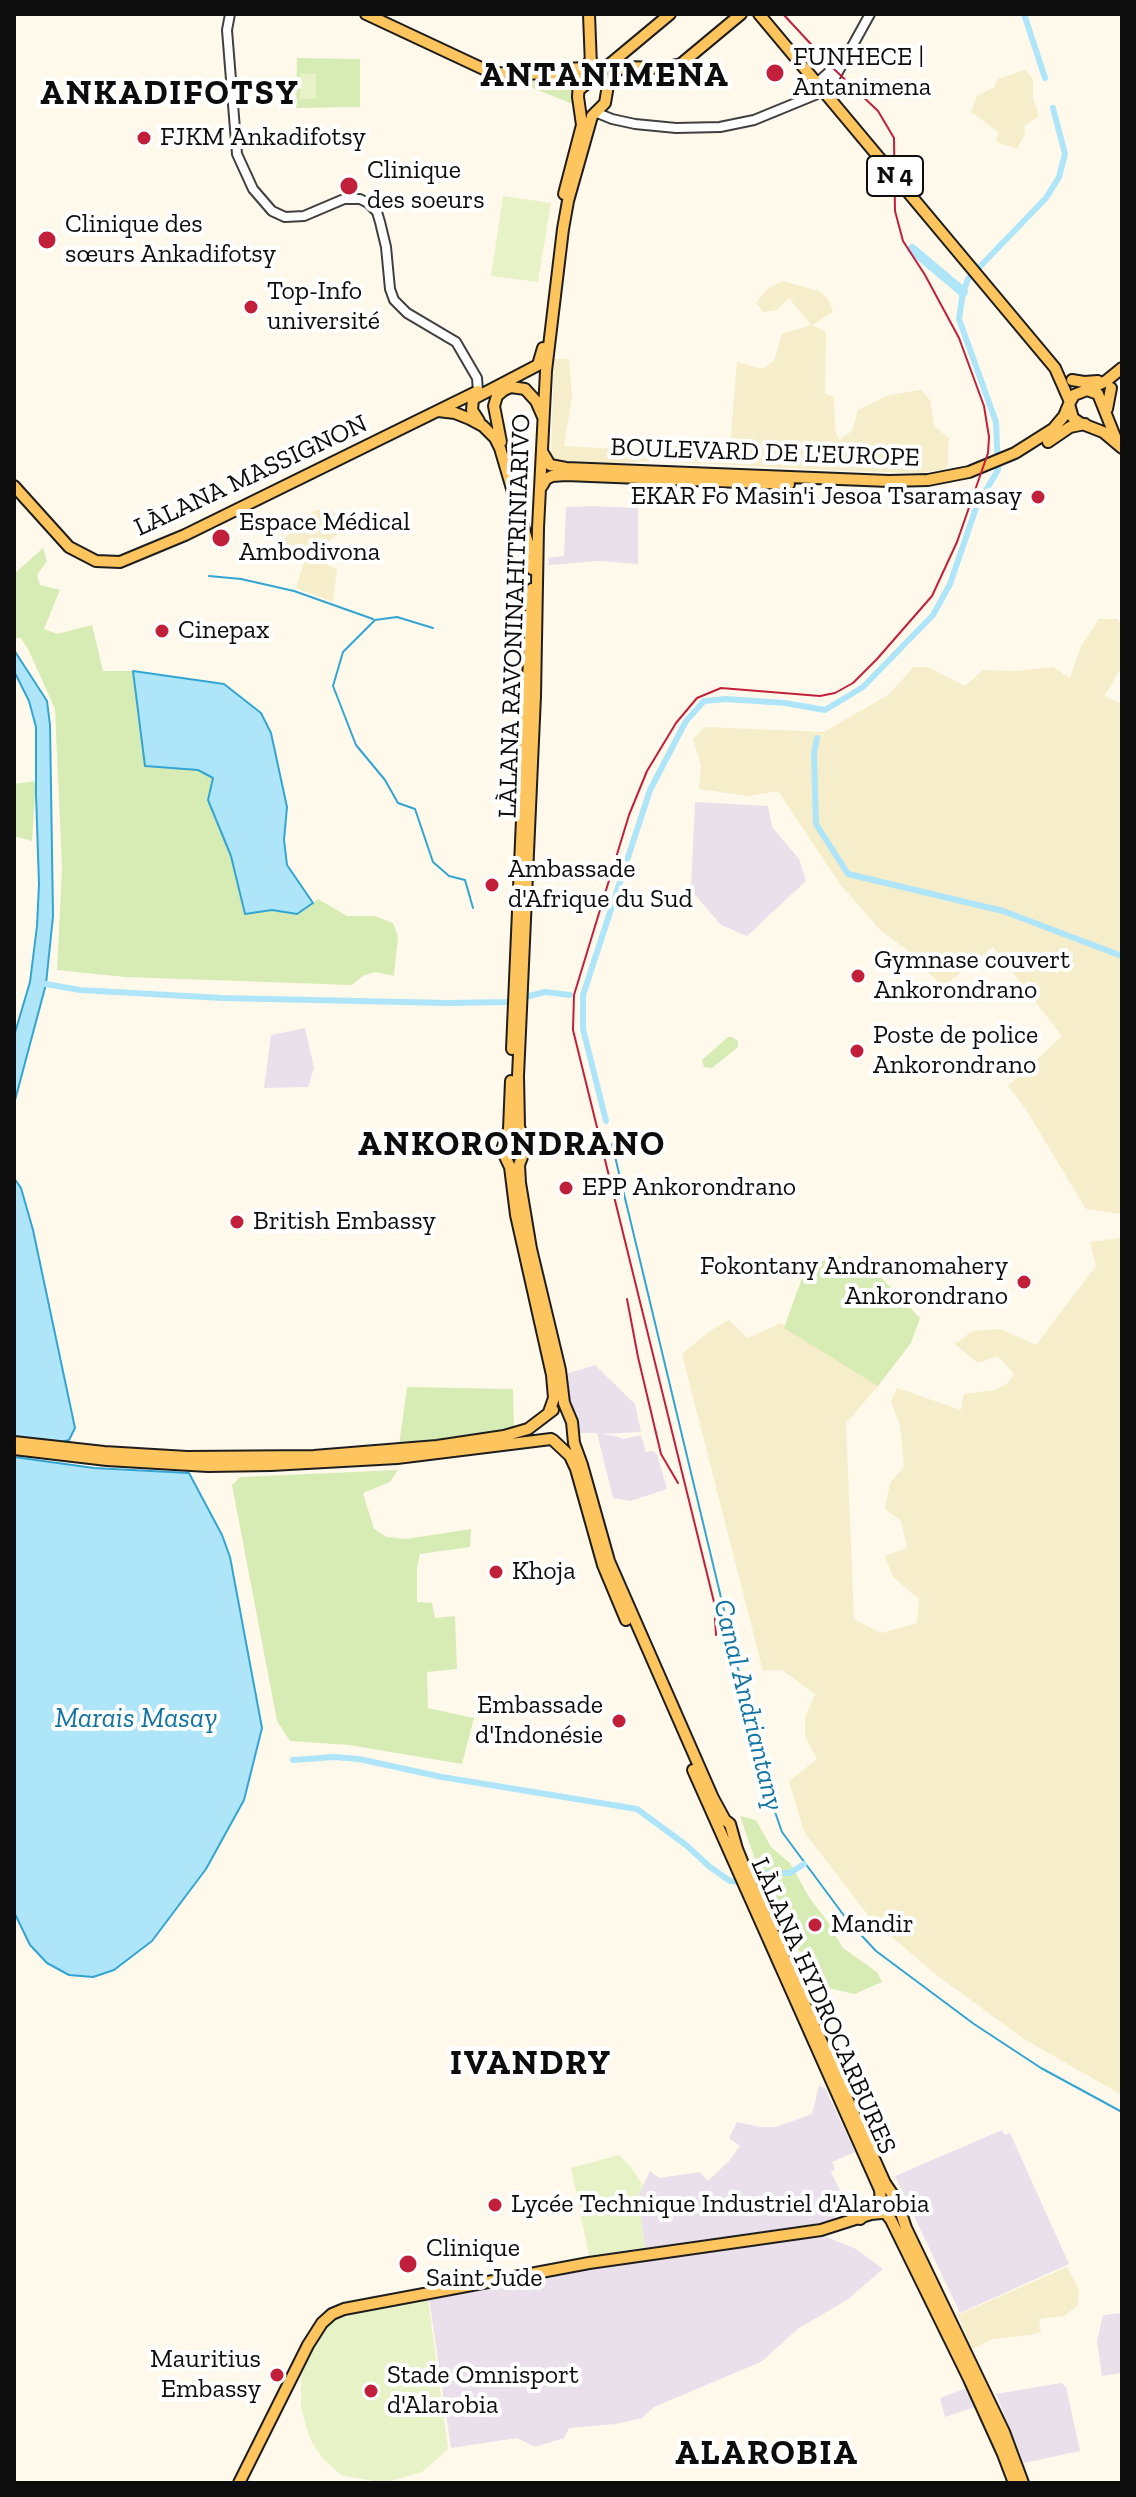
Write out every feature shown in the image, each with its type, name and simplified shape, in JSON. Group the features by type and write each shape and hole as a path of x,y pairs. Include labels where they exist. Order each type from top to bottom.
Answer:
{"main road":[{"path":"366,14 492,73 568,74 579,79 580,108 595,112"},
{"path":"589,14 589,80"},
{"path":"580,89 589,80 618,64 670,14"},
{"path":"618,64 663,68 681,64 741,14"},
{"name":"N 4","path":"759,14 1055,368 1068,382 1087,390"},
{"path":"484,70 577,69 584,68 591,60"},
{"name":"LÀLANA RAVONINAHITRINIARIVO","path":"546,1414 554,1398 552,1375 519,1233 510,1167 502,1148 510,1116 536,684 542,447 558,254 568,201 584,146 595,112 605,103 608,85 618,64"},
{"path":"577,69 585,73 589,80"},
{"name":"LÀLANA RAVONINAHITRINIARIVO","path":"477,420 471,406 473,399 538,365 540,361 555,236 581,131 580,108"},
{"path":"1106,430 1105,399 1122,368"},
{"path":"514,377 530,374 539,377 545,394"},
{"name":"LÀLANA MASSIGNON","path":"14,486 69,547 96,561 120,562 185,535 475,392 514,377"},
{"path":"1068,382 1115,381"},
{"path":"1070,403 1074,395 1115,381"},
{"path":"1106,430 1107,407 1115,381"},
{"path":"1068,382 1073,418 1106,430 1120,446"},
{"path":"1068,382 1064,411 1056,432 1106,430"},
{"path":"499,446 501,439 494,406 501,392 511,387 525,389 536,401 544,419"},
{"path":"1087,390 1098,394 1104,410"},
{"path":"475,392 460,405 462,412 477,420 499,446 532,558 517,1000"},
{"name":"BOULEVARD DE L'EUROPE","path":"1056,432 1070,403"},
{"path":"1086,424 1096,421 1104,410"},
{"path":"438,411 477,420"},
{"name":"BOULEVARD DE L'EUROPE","path":"541,490 546,479 557,476 901,488 945,484 1002,463 1056,432 1086,424"},
{"name":"BOULEVARD DE L'EUROPE","path":"542,447 550,465 566,468 899,481 980,472"},
{"path":"518,509 530,514 540,504"},
{"path":"525,530 536,527 538,535"},
{"name":"LÀLANA RAVONINAHITRINIARIVO","path":"517,1000 518,1116 525,1149 519,1178 567,1413"},
{"path":"506,1139 522,1140"},
{"path":"506,1157 512,1160 521,1157"},
{"path":"14,1442 30,1447 107,1460 208,1466 271,1465 397,1458 562,1439 572,1429 572,1422 567,1413 557,1409 522,1431 475,1441 314,1456 187,1457 30,1447 14,1449"},
{"path":"546,1414 542,1429 552,1439"},
{"name":"LÀLANA HYDROCARBURES","path":"572,1429 609,1561 875,2177 883,2204 973,2388 1014,2483"},
{"name":"LÀLANA HYDROCARBURES","path":"552,1439 564,1448 573,1463 616,1599 723,1826"},
{"name":"LÀLANA HYDROCARBURES","path":"749,1887 1008,2441 1023,2483"},
{"path":"239,2483 308,2345 332,2314 358,2305 603,2261 821,2230 860,2219 883,2204 889,2195 896,2201"}],"street":[{"path":"230,14 227,30 238,161 257,195 272,211 285,217 304,216 350,198 370,205 377,212 380,222 394,300 407,313 456,342 477,378 492,385"},
{"path":"595,112 619,121 660,127 720,127 754,120 807,99 839,73 870,14"},
{"path":"475,392 477,378"}],"shaded area":[{"path":"1025,70 1033,79 1033,98 1039,116 1024,126 1025,134 1017,149 997,142 998,132 971,112 977,96 994,87 998,79"},
{"path":"782,281 819,291 828,299 833,312 812,325 826,332 825,394 834,397 835,430 839,440 852,431 858,410 889,395 921,390 930,400 934,426 949,438 947,469 920,473 674,462 675,443 730,447 737,362 762,369 774,361 782,334 811,325 789,298 776,310 763,312 756,303 766,290"},
{"path":"554,359 569,359 572,398 564,446 633,450 649,456 650,461 562,466 551,458"},
{"path":"566,507 638,508 638,564 598,561 549,565 548,558 564,556"},
{"path":"330,509 337,515 333,521 343,530 309,557 337,569 333,602 296,588 306,557 282,542 296,525 316,510"},
{"path":"1099,619 1117,619 1122,625 1122,667 1104,696 1122,704 1122,1214 1086,1209 1025,1108 1008,1086 1062,1036 993,947 943,987 907,950 879,929 840,884 778,791 748,796 699,789 701,765 693,739 705,727 824,732 888,695 914,667 928,667 965,686 983,670 1016,671 1053,667 1070,678 1081,646"},
{"path":"695,802 768,806 772,827 799,859 806,881 747,936 721,925 691,890"},
{"path":"305,1028 314,1068 308,1087 264,1088 271,1035"},
{"path":"1122,1230 1122,2095 1024,2039 935,1974 871,1919 804,1832 789,1781 817,1759 805,1736 805,1718 815,1694 782,1670 763,1671 682,1354 729,1320 748,1338 781,1323 880,1384 846,1423 854,1619 881,1633 917,1623 919,1599 893,1577 885,1556 907,1548 901,1521 885,1509 890,1483 904,1467 900,1425 891,1402 897,1388 961,1410 964,1394 996,1390 1009,1382 1014,1374 998,1356 978,1363 955,1344 972,1331 1000,1329 1036,1345 1096,1266 1090,1242 1119,1238"},
{"path":"595,1365 635,1404 641,1432 600,1434 623,1439 641,1435 646,1452 657,1454 667,1489 630,1501 613,1498 597,1433 578,1433 563,1375"},
{"path":"819,2086 825,2088 855,2152 832,2162 835,2169 831,2172 848,2207 835,2212 834,2221 645,2248 638,2196 650,2171 659,2178 700,2172 708,2181 740,2146 729,2138 737,2122 776,2127 812,2114"},
{"path":"1002,2130 1005,2135 1010,2133 1069,2264 960,2313 895,2176"},
{"path":"827,2237 856,2249 883,2269 847,2300 799,2328 761,2362 654,2407 642,2418 616,2424 569,2428 564,2438 535,2447 517,2438 451,2448 429,2298 531,2274 756,2242"},
{"path":"1067,2267 1079,2290 1078,2305 1064,2316 1039,2319 1041,2332 993,2339 972,2349 958,2315"},
{"path":"1122,2313 1122,2373 1102,2376 1097,2341 1103,2315"},
{"path":"1061,2383 1066,2387 1080,2451 1024,2463 996,2394"},
{"path":"970,2387 978,2406 945,2417 940,2398"}],"green space":[{"path":"297,58 360,59 360,107 296,108"},
{"path":"316,73 316,99 300,99 300,74"},
{"path":"575,79 575,105 518,82"},
{"path":"503,196 551,203 538,282 491,276"},
{"path":"43,548 47,561 37,575 40,585 60,590 44,629 57,634 92,625 103,671 133,671 145,767 196,769 213,778 208,801 229,849 244,914 271,910 299,914 318,899 347,916 375,916 393,923 398,936 394,976 375,972 363,976 352,985 125,977 57,970 62,868 55,709 28,649 21,638 14,638 14,574"},
{"path":"36,781 32,841 14,836 14,784"},
{"path":"728,1037 738,1041 738,1047 712,1068 704,1067 702,1060"},
{"path":"831,1254 871,1267 920,1318 911,1343 878,1386 784,1328 802,1278"},
{"path":"407,1387 513,1389 514,1429 399,1445"},
{"path":"398,1470 390,1482 363,1493 374,1529 387,1537 406,1539 471,1529 470,1547 420,1554 417,1568 417,1602 432,1603 435,1618 455,1616 457,1669 427,1672 428,1708 474,1718 462,1764 349,1745 290,1741 277,1721 232,1485 240,1477"},
{"path":"740,1816 756,1820 771,1847 790,1863 843,1948 877,1972 882,1982 855,1994 828,1988 813,1974 788,1933 760,1874"},
{"path":"619,2155 643,2185 638,2196 645,2248 589,2256 571,2168"},
{"name":"Stade Omnisport d'Alarobia","path":"428,2298 448,2449 422,2472 384,2483 341,2475 323,2459 310,2439 301,2408 301,2374 319,2333 334,2317"}],"water":[{"path":"14,650 47,701 53,916 46,984 14,1104 14,1036 30,982 39,884 36,727 29,701 14,671"},
{"path":"133,671 224,684 261,713 271,733 287,807 284,840 287,865 313,903 297,914 272,910 245,914 231,856 208,800 213,778 198,770 145,766"},
{"path":"14,1178 21,1188 33,1230 75,1428 69,1440 57,1443 14,1438"},
{"name":"Marais Masay","path":"14,1457 94,1468 189,1473 222,1535 230,1557 262,1728 244,1800 206,1869 152,1941 114,1970 93,1977 69,1975 47,1963 30,1945 14,1912"}],"waterway":[{"name":"Canal Andriantany","path":"1024,14 1045,78"},
{"name":"Canal Andriantany","path":"606,1121 583,1029 583,995 650,790 686,721 704,701 726,699 785,703 825,710 863,687 933,615 950,584 977,505 998,470 996,422 959,319 963,292 968,279 1046,198 1059,177 1065,154 1053,108"},
{"path":"912,249 963,292"},
{"path":"209,576 241,579 294,591 373,619"},
{"path":"433,628 397,617 375,620 343,652 333,686 356,745 385,780 398,803 415,809 433,862 449,876 465,880 473,908"},
{"path":"817,738 814,754 816,824 848,874 1003,911 1122,956"},
{"path":"46,984 80,990 222,998 448,1003 506,1002 545,992 570,995"},
{"name":"Canal Andriantany","path":"612,1144 767,1789 782,1832 848,1921 876,1951 974,2024 1041,2068 1122,2112"},
{"path":"293,1760 359,1759 442,1777 637,1809 730,1881 738,1882 764,1873 790,1873 804,1864"}],"railway":[{"path":"716,1635 714,1602 573,1030 574,995 629,815 647,771 676,723 697,698 721,688 820,696 835,693 853,683 932,596 957,542 988,453 989,437 984,406 959,338 903,241 895,211 894,138 878,111 783,14"},
{"path":"627,1299 661,1454 678,1483"}],"place":[{"name":"FUNHECE | Antanimena","path":"775,73"},
{"name":"FJKM Ankadifotsy","path":"144,138"},
{"name":"Clinique des soeurs","path":"349,186"},
{"name":"Clinique des sœurs Ankadifotsy","path":"47,240"},
{"name":"Top-Info université","path":"251,307"},
{"name":"EKAR Fo Masin'i Jesoa Tsaramasay","path":"1038,497"},
{"name":"Espace Médical Ambodivona","path":"221,538"},
{"name":"Cinepax","path":"162,631"},
{"name":"Ambassade d'Afrique du Sud","path":"492,885"},
{"name":"Gymnase couvert Ankorondrano","path":"858,976"},
{"name":"Poste de police Ankorondrano","path":"857,1051"},
{"name":"EPP Ankorondrano","path":"566,1188"},
{"name":"British Embassy","path":"237,1222"},
{"name":"Fokontany Andranomahery Ankorondrano","path":"1024,1282"},
{"name":"Khoja","path":"496,1572"},
{"name":"Embassade d'Indonésie","path":"619,1721"},
{"name":"Mandir","path":"815,1925"},
{"name":"Lycée Technique Industriel d'Alarobia","path":"495,2205"},
{"name":"Clinique Saint Jude","path":"408,2264"},
{"name":"Mauritius Embassy","path":"277,2375"},
{"name":"Stade Omnisport d'Alarobia","path":"371,2391"}],"district":[{"name":"ANTANIMENA","path":"605,76"},
{"name":"ANKADIFOTSY","path":"170,94"},
{"name":"ANKORONDRANO","path":"512,1145"},
{"name":"IVANDRY","path":"531,2064"},
{"name":"ALAROBIA","path":"767,2454"}]}
